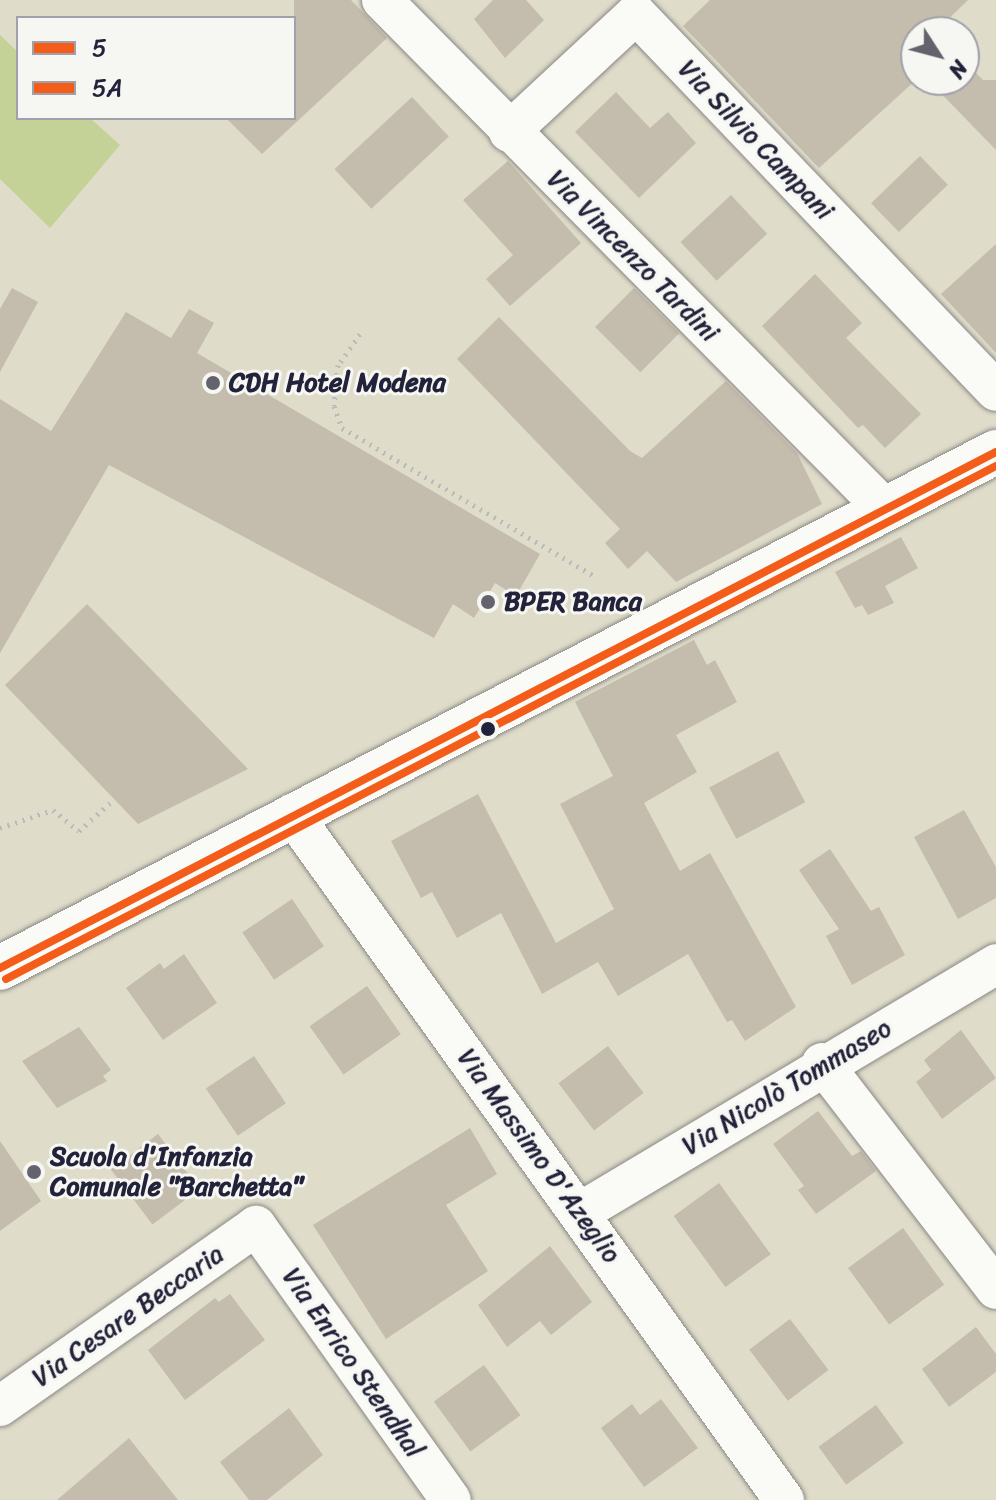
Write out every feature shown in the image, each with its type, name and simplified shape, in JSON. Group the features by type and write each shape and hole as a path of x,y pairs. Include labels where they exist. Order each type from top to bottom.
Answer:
{"street":[{"name":"Via Vincenzo Tardini","path":"382,0 509,132 886,510"},
{"name":"Via Silvio Campani","path":"509,132 636,14 996,391"},
{"path":"0,968 292,814 996,452"},
{"name":"Via Massimo D'Azeglio","path":"292,814 784,1500"},
{"name":"Via Nicolò Tommaseo","path":"579,1213 822,1063 996,964"},
{"path":"822,1063 996,1289"},
{"name":"Via Cesare Beccaria","path":"0,1406 256,1226"},
{"name":"Via Enrico Stendhal","path":"256,1226 451,1500"}],"path":[{"path":"360,334 338,365 334,406 342,428 593,575"},
{"path":"0,828 53,810 79,831 114,799"}],"green space":[{"path":"0,35 16,50 16,120 92,120 120,145 50,228 0,179"}],"building":[{"path":"294,0 351,0 387,38 262,154 228,120 296,120"},
{"path":"493,0 526,0 544,20 505,58 474,19"},
{"path":"710,0 968,0 952,16 900,16 900,95 819,168 683,26"},
{"path":"980,77 996,80 996,150 944,96 980,96"},
{"path":"616,92 650,128 668,112 696,143 639,198 575,132"},
{"path":"412,97 449,136 371,209 334,169"},
{"path":"920,156 948,185 899,232 871,203"},
{"path":"508,161 581,243 510,306 486,279 513,255 463,200"},
{"path":"731,195 767,234 717,281 681,242"},
{"path":"996,244 996,353 941,294"},
{"path":"815,274 862,323 846,338 921,414 885,448 863,425 858,428 762,326"},
{"path":"12,288 38,302 0,372 0,309"},
{"path":"634,288 679,333 640,372 595,327"},
{"path":"189,309 214,323 197,353 540,554 516,596 495,583 474,618 453,604 434,638 109,465 0,653 0,399 51,431 126,312 171,338"},
{"path":"499,317 630,451 642,458 726,381 797,453 822,504 676,582 647,551 628,569 605,543 620,529 457,359"},
{"path":"901,537 918,568 885,586 894,603 868,615 862,605 855,608 835,572"},
{"path":"87,604 248,769 138,824 5,685"},
{"path":"694,640 707,665 715,660 737,702 676,735 697,772 644,803 680,871 710,853 796,1007 745,1041 732,1020 727,1022 688,954 618,996 598,962 542,994 501,913 457,938 432,892 421,898 391,841 478,794 556,943 614,909 560,804 613,776 575,702"},
{"path":"778,751 805,802 736,839 709,788"},
{"path":"964,810 996,867 996,898 958,919 914,837"},
{"path":"830,849 871,911 879,907 905,955 852,985 826,936 839,929 799,870"},
{"path":"292,899 324,946 274,980 242,933"},
{"path":"184,954 217,1003 163,1040 126,988 160,963 164,969"},
{"path":"367,986 401,1034 344,1074 310,1026"},
{"path":"79,1027 111,1070 103,1076 107,1081 57,1108 22,1061"},
{"path":"961,1030 996,1078 942,1119 916,1082 931,1070 924,1060"},
{"path":"608,1046 644,1093 594,1130 558,1083"},
{"path":"254,1056 286,1103 238,1136 206,1088"},
{"path":"818,1111 852,1156 861,1151 876,1171 816,1214 798,1190 804,1186 773,1144"},
{"path":"470,1128 497,1174 446,1205 488,1271 386,1339 313,1225"},
{"path":"158,1134 200,1189 152,1225 111,1170"},
{"path":"0,1141 41,1201 0,1231"},
{"path":"719,1183 771,1254 725,1287 674,1216"},
{"path":"903,1228 944,1285 889,1325 848,1268"},
{"path":"550,1246 592,1302 551,1335 540,1321 507,1347 478,1305"},
{"path":"230,1294 265,1340 185,1400 148,1350 215,1298 219,1302"},
{"path":"790,1319 829,1370 788,1401 749,1350"},
{"path":"976,1327 996,1354 996,1372 949,1407 922,1369"},
{"path":"484,1365 520,1415 470,1452 434,1401"},
{"path":"661,1399 698,1448 644,1487 601,1428 632,1404 640,1415"},
{"path":"876,1405 904,1443 846,1485 819,1447"},
{"path":"289,1408 323,1455 267,1500 249,1500 220,1462"},
{"path":"129,1438 178,1500 57,1500 114,1451"}],"transit line":[{"name":"5","path":"0,968 996,452"},
{"name":"5A","path":"6,979 996,466"}],"place":[{"name":"CDH Hotel Modena","path":"213,383"},
{"name":"BPER Banca","path":"488,602"},
{"name":"Scuola d'Infanzia Comunale \"Barchetta\"","path":"34,1172"}]}
